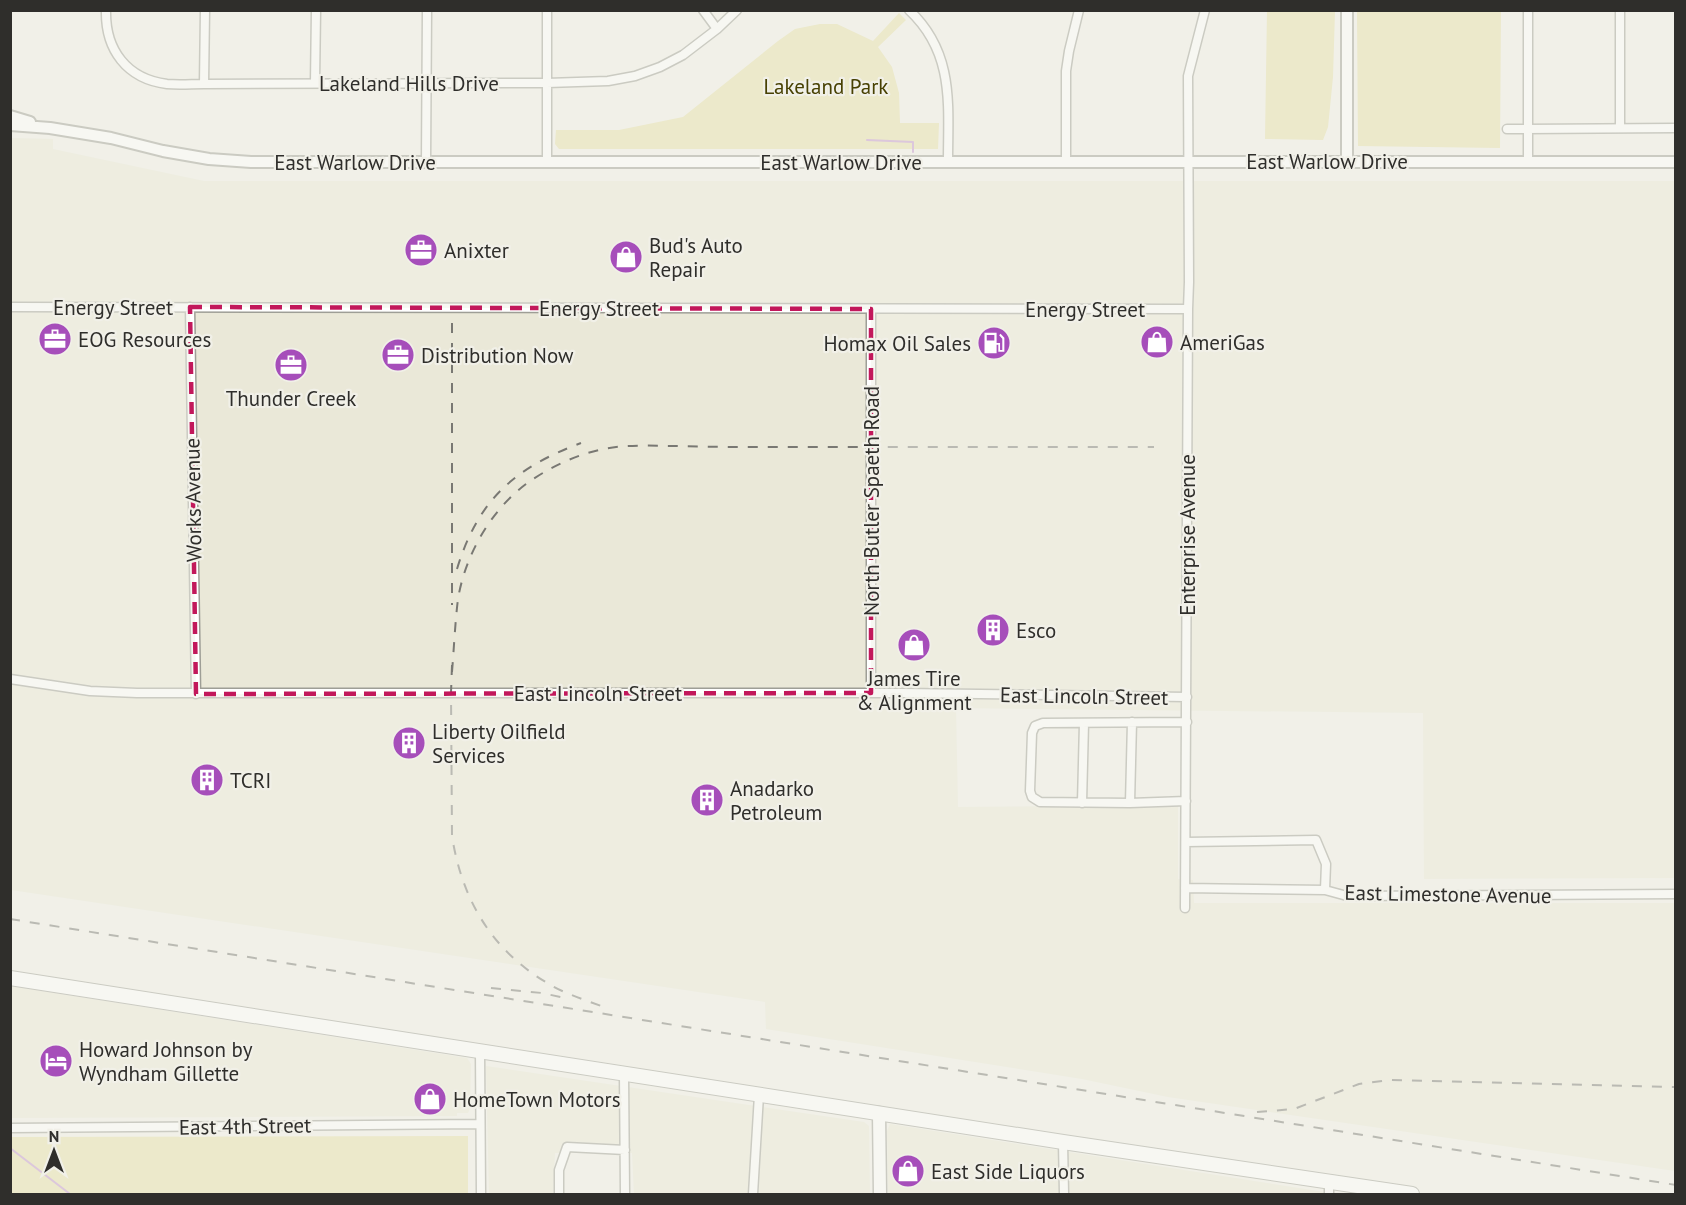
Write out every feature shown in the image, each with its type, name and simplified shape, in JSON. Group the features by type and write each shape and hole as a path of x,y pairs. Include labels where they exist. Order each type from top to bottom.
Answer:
{"main road":[{"path":"12,978 1063,1142 1329,1189 1412,1194"},
{"path":"879,1113 880,1194"}],"street":[{"name":"Lakeland Hills Drive","path":"106,10 105,20 109,40 118,57 131,71 148,80 167,84 608,81 635,76 683,55 737,10"},
{"path":"204,84 205,10"},
{"path":"315,83 316,10"},
{"path":"426,162 427,10"},
{"path":"547,10 547,163"},
{"path":"703,10 717,29"},
{"path":"1066,161 1066,71 1079,10"},
{"name":"Enterprise Avenue","path":"1185,908 1188,76 1205,10"},
{"path":"1347,10 1347,162"},
{"path":"1528,10 1528,162"},
{"path":"1620,10 1620,128"},
{"path":"911,11 927,29 938,50 945,72 948,95 948,162"},
{"path":"10,116 50,128"},
{"name":"East Warlow Drive","path":"10,125 50,128 111,138 163,151 209,159 251,162 1676,162"},
{"path":"1507,129 1676,128"},
{"name":"Energy Street","path":"10,307 1188,309"},
{"name":"Works Avenue","path":"190,307 196,694"},
{"name":"North Butler Spaeth Road","path":"871,309 871,693"},
{"name":"East Lincoln Street","path":"10,679 90,691 196,694 871,693 1187,697"},
{"path":"1130,803 1132,722"},
{"path":"1186,801 1040,802 1032,797 1030,791 1032,733 1035,726 1043,723 1187,722"},
{"path":"1082,803 1084,723"},
{"path":"1186,842 1316,840 1326,864 1325,890"},
{"name":"East Limestone Avenue","path":"1185,888 1325,890 1347,896 1676,894"},
{"path":"480,1051 481,1194"},
{"path":"624,1074 625,1194"},
{"path":"753,1194 759,1095"},
{"name":"East 4th Street","path":"10,1128 480,1124"},
{"path":"1063,1142 1065,1194"},
{"path":"559,1194 560,1170 567,1147 625,1150"}],"highlighted area":[{"path":"190,307 871,309 871,693 196,694"}],"shaded area":[{"path":"11,138 53,139 53,149 204,181 1675,181 1675,878 1424,879 1423,713 956,708 958,807 1178,805 1178,879 1193,880 1194,903 1675,903 1675,1171 1168,1097 1082,1079 766,1029 765,1002 11,890"},
{"path":"11,986 467,1058 471,1064 470,1108 468,1113 457,1113 457,1116 11,1118"},
{"path":"486,1066 864,1122 869,1126 870,1194 634,1194 632,1153 555,1153 553,1194 489,1194"},
{"path":"890,1124 1337,1194 888,1194 887,1131"}],"green space":[{"path":"1267,11 1335,11 1333,77 1328,127 1323,140 1265,139"},
{"path":"1357,11 1501,11 1500,148 1358,146"},
{"name":"Lakeland Park","path":"899,13 906,20 878,47 892,67 899,93 900,123 939,123 938,149 559,149 555,144 556,130 619,130 683,117 795,29 820,24 837,24 873,41"},
{"path":"468,1136 468,1194 11,1194 11,1137"}],"waterway":[{"path":"867,140 913,142 913,152"},
{"path":"10,1148 70,1194"}],"railway":[{"path":"452,323 452,605"},
{"path":"457,569 476,524 488,505 502,490 536,464 581,443"},
{"path":"452,672 461,583 481,535 501,507 526,484 553,467 584,454 613,447 641,446 1154,447"},
{"path":"452,665 452,836 463,881 472,902 496,940 529,971 563,991 609,1009"},
{"path":"10,919 1676,1185"},
{"path":"491,988 542,993 565,998"},
{"path":"1257,1112 1294,1109 1359,1084 1389,1080 1676,1087"}],"place":[{"name":"Anixter","path":"421,250"},
{"name":"Bud's Auto Repair","path":"626,257"},
{"name":"EOG Resources","path":"55,339"},
{"name":"AmeriGas","path":"1157,342"},
{"name":"Homax Oil Sales","path":"994,343"},
{"name":"Distribution Now","path":"398,355"},
{"name":"Thunder Creek","path":"291,365"},
{"name":"Esco","path":"993,630"},
{"name":"James Tire & Alignment","path":"914,645"},
{"name":"Liberty Oilfield Services","path":"409,743"},
{"name":"TCRI","path":"207,780"},
{"name":"Anadarko Petroleum","path":"707,800"},
{"name":"Howard Johnson by Wyndham Gillette","path":"56,1061"},
{"name":"HomeTown Motors","path":"430,1099"},
{"name":"East Side Liquors","path":"908,1171"}]}
